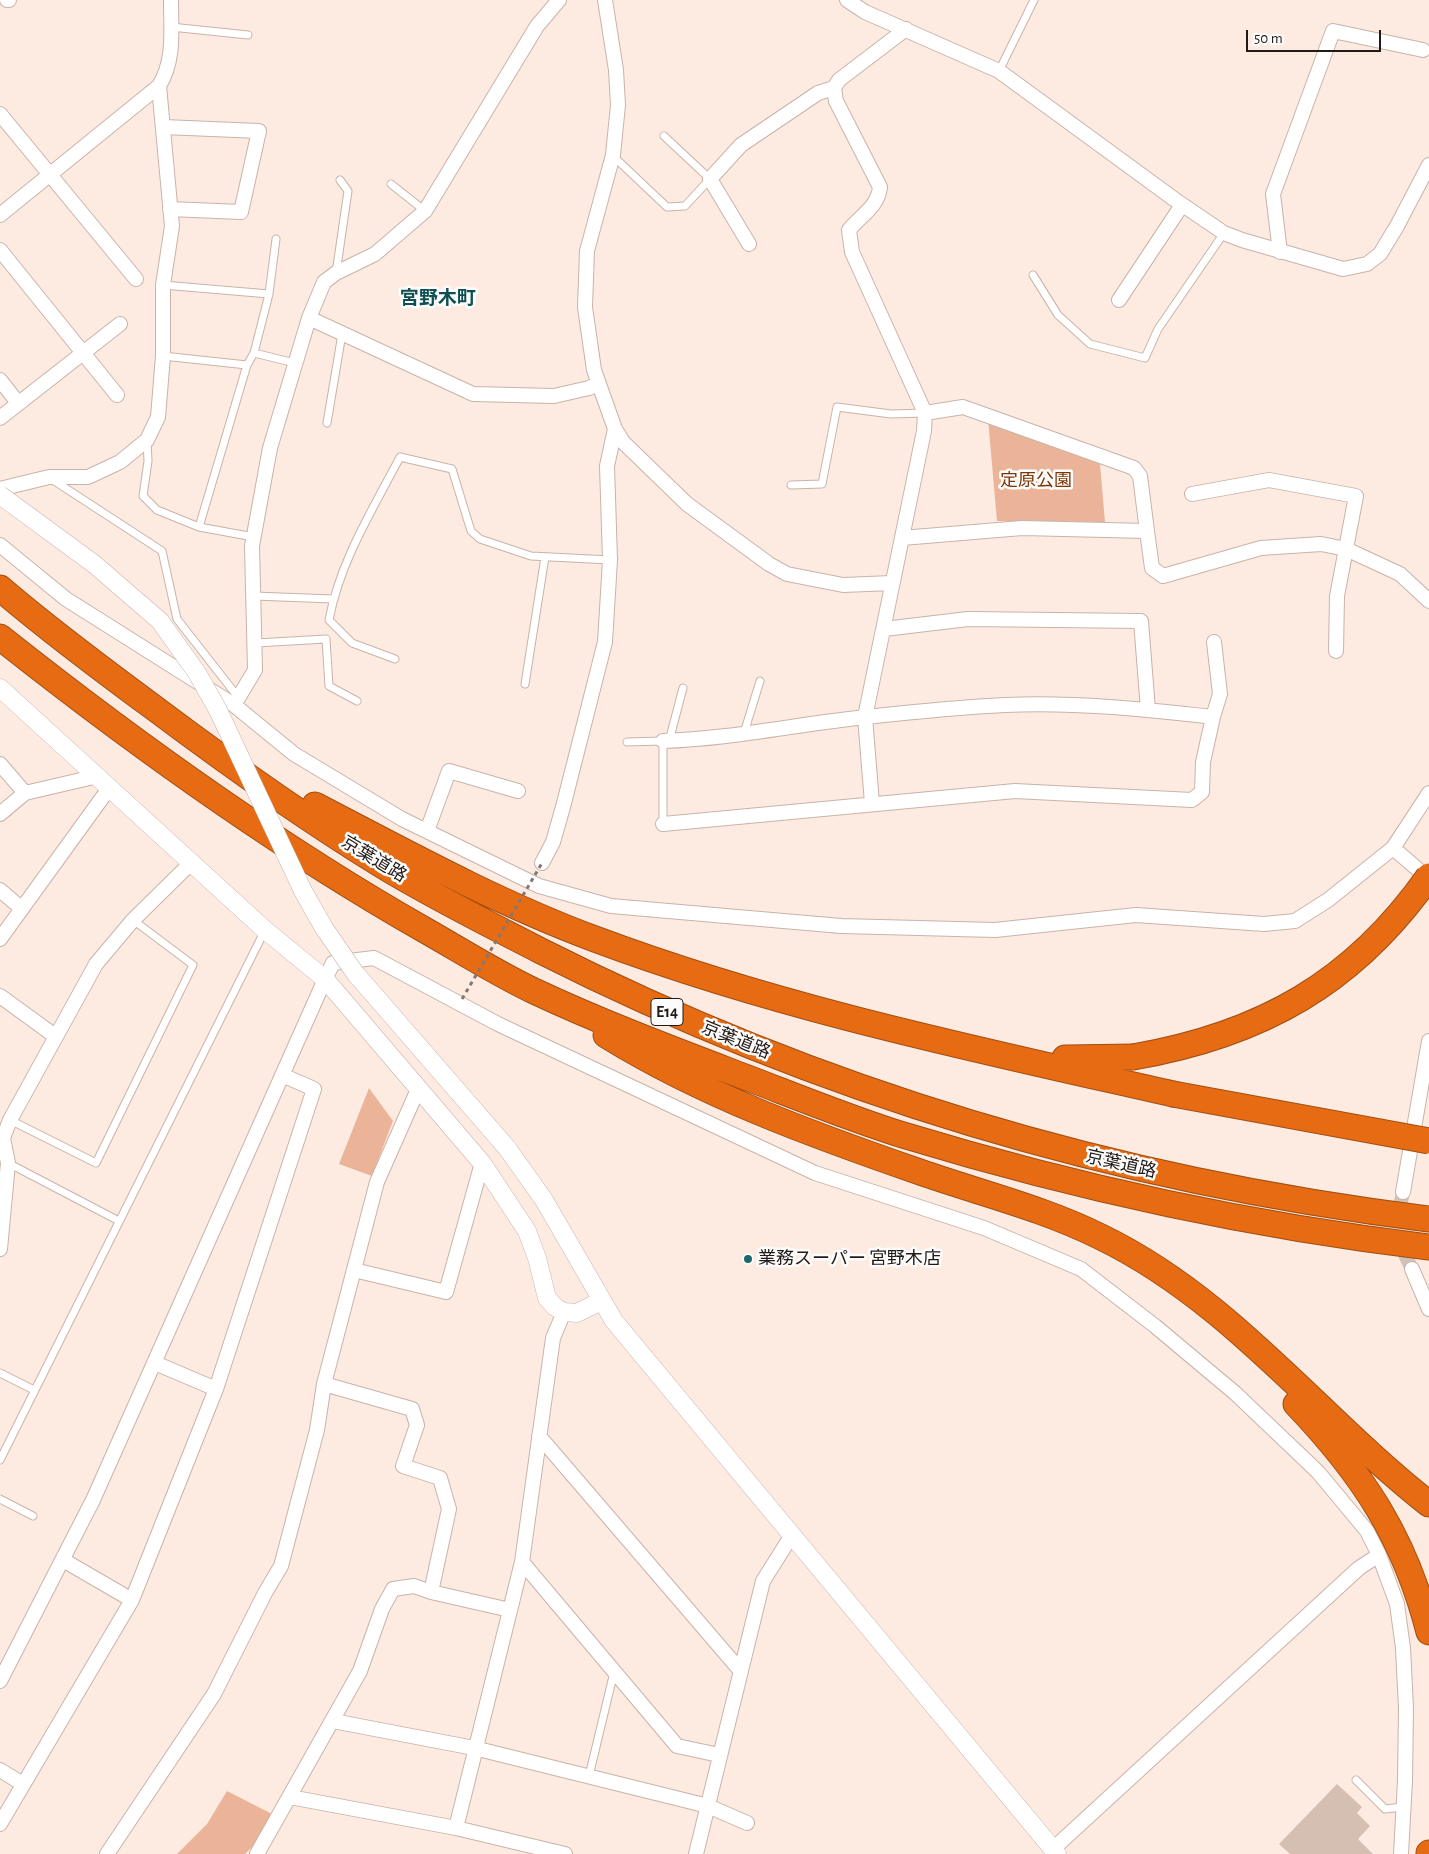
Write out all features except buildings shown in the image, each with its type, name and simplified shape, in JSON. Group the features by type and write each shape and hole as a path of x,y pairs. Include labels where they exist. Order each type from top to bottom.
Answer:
{"highway":[{"name":"京葉道路","path":"0,588 98,666 181,728 293,808 382,865 433,894 661,1010 747,1046 834,1079 930,1112 1033,1142 1138,1169 1255,1192 1365,1211 1429,1219"},
{"name":"京葉道路","path":"0,638 159,759 259,828 387,909 533,990 667,1047 900,1134 1004,1163 1135,1195 1259,1221 1368,1240 1429,1247"},
{"path":"181,728 307,800 457,879 595,939 678,968 756,992 927,1038 1173,1094 1429,1141"},
{"path":"927,1038 1046,1057 1092,1059 1133,1057 1176,1050 1212,1039 1291,1006 1336,976 1360,956 1393,922 1429,877"},
{"path":"533,990 633,1052 717,1094 820,1136 921,1172 1052,1215 1102,1237 1148,1262 1226,1320 1384,1468 1429,1504"},
{"path":"1102,1237 1168,1283 1221,1328 1300,1409 1347,1464 1368,1490 1399,1545 1421,1600 1429,1632"}],"street":[{"path":"0,216 159,86 168,72 170,60 171,0"},
{"path":"236,701 255,670 256,643 252,546 270,448 309,318 324,282 336,273 375,254 425,212 537,26 559,0"},
{"path":"605,0 616,70 618,106 613,155 587,251 585,307 598,384 615,429 623,442 687,504 769,564 787,574 843,585 892,583"},
{"path":"847,0 865,12 999,71 1182,205 1224,233 1280,252 1343,270 1367,264 1380,254 1398,226 1429,165"},
{"path":"749,244 710,180 741,145 818,94 834,88 839,80 906,29"},
{"path":"1280,252 1274,194 1333,31 1422,50"},
{"path":"0,489 49,477 88,477 120,462 147,440 158,417 163,356 163,285 172,226 159,86"},
{"path":"834,88 836,101 880,187 879,196 874,207 857,219 849,230 852,252 925,413 924,431 865,717 872,803"},
{"path":"0,114 136,279"},
{"path":"164,127 259,131 241,212 170,210"},
{"path":"1119,300 1182,205"},
{"path":"0,250 116,395"},
{"path":"309,318 473,394 554,396 598,384"},
{"path":"0,418 120,324"},
{"path":"0,380 18,404"},
{"path":"925,413 963,407 1134,468 1140,476 1152,568 1163,576 1261,548 1321,544 1346,548 1400,574 1429,601"},
{"path":"542,863 553,842 563,807 605,642 610,560 608,466 615,429"},
{"path":"1192,494 1269,480 1356,496 1337,596 1336,651"},
{"path":"0,495 94,564 160,621 196,673 218,710 303,891 324,928 355,973 507,1148 544,1200 614,1321 1055,1851 1351,1574 1379,1555"},
{"path":"902,538 1022,528 1147,531"},
{"path":"0,545 66,599 236,701 294,754 402,819 540,886 611,906 842,926 996,930 1136,915 1264,924 1295,921 1328,900 1392,848 1429,793"},
{"path":"884,629 968,619 1141,621 1148,710"},
{"path":"664,824 1015,790 1192,800 1202,792 1203,762 1220,694 1214,642"},
{"path":"0,688 265,930 325,979 482,1163 527,1231 537,1258 547,1298 564,1312 577,1313 601,1301"},
{"path":"666,741 865,717 1006,705 1069,705 1148,710 1213,717"},
{"path":"0,764 25,793"},
{"path":"427,831 449,772 518,791"},
{"path":"0,814 25,793 104,782"},
{"path":"0,938 22,908 104,782"},
{"path":"1392,848 1429,877"},
{"path":"0,1248 8,1163 4,1138 10,1120 96,964 133,920 192,862"},
{"path":"0,890 22,908"},
{"path":"0,1681 93,1500 333,963 374,958 498,1024 815,1173 984,1228 1081,1269 1155,1326 1235,1393 1318,1472 1367,1531 1379,1555 1397,1604 1403,1648 1406,1708 1401,1854"},
{"path":"0,996 55,1036"},
{"path":"1403,1192 1429,1041"},
{"path":"0,1824 132,1600 216,1389 314,1089 282,1075"},
{"path":"107,1854 214,1694 264,1594 281,1566 317,1430 324,1384 377,1182 419,1087"},
{"path":"354,1270 446,1292 482,1163"},
{"path":"1412,1269 1429,1309"},
{"path":"456,1828 474,1748 522,1562 553,1338 564,1312"},
{"path":"155,1362 216,1389"},
{"path":"324,1384 412,1409 417,1425 403,1466 440,1478 449,1509 431,1592"},
{"path":"539,1436 739,1669"},
{"path":"696,1854 739,1669 762,1581 792,1535"},
{"path":"63,1560 132,1600"},
{"path":"522,1562 677,1746 719,1755"},
{"path":"257,1854 360,1672 382,1609 393,1590 414,1586 431,1592 510,1610"},
{"path":"333,1721 474,1748 589,1776 708,1806 747,1823"},
{"path":"0,1770 23,1784"},
{"path":"290,1797 456,1828 564,1854"}],"lane":[{"path":"999,71 1034,0"},
{"path":"171,27 248,35"},
{"path":"613,155 667,207 685,206 710,180 664,136"},
{"path":"336,273 348,191 340,180"},
{"path":"391,184 425,212"},
{"path":"1033,275 1058,315 1090,344 1145,358 1158,329 1224,233"},
{"path":"199,527 247,365 254,353 269,294 276,239"},
{"path":"163,285 269,294"},
{"path":"327,423 342,334"},
{"path":"254,353 295,363"},
{"path":"163,356 247,365"},
{"path":"790,486 822,484 837,407 891,414 925,413"},
{"path":"147,440 148,460 143,496 157,510 199,527 254,536"},
{"path":"395,659 352,643 330,620 333,599 343,569 400,457 452,469 471,531 480,539 531,556 610,560"},
{"path":"49,477 162,551 177,619 236,701"},
{"path":"525,684 545,557"},
{"path":"254,596 333,599"},
{"path":"256,643 326,638 329,686 357,701"},
{"path":"744,733 760,681"},
{"path":"664,824 666,741 683,688"},
{"path":"627,742 666,741"},
{"path":"10,1120 96,1163 193,965 133,920"},
{"path":"0,1460 265,930"},
{"path":"8,1163 119,1221"},
{"path":"0,1373 34,1390"},
{"path":"0,1499 33,1516"},
{"path":"589,1776 614,1671"},
{"path":"1356,1780 1385,1809 1404,1807"}],"path":[{"path":"462,999 542,863"}],"green space":[{"name":"定原公園","path":"988,419 1100,464 1105,522 997,521"},
{"path":"369,1088 393,1121 372,1176 339,1164"},
{"path":"227,1791 272,1814 254,1845 245,1854 177,1854 207,1824"}],"tunnel":[{"path":"1403,1192 1398,1231 1402,1248 1412,1269"}],"place":[{"name":"業務スーパー 宮野木店","path":"748,1259"}],"district":[{"name":"宮野木町","path":"438,298"}]}
